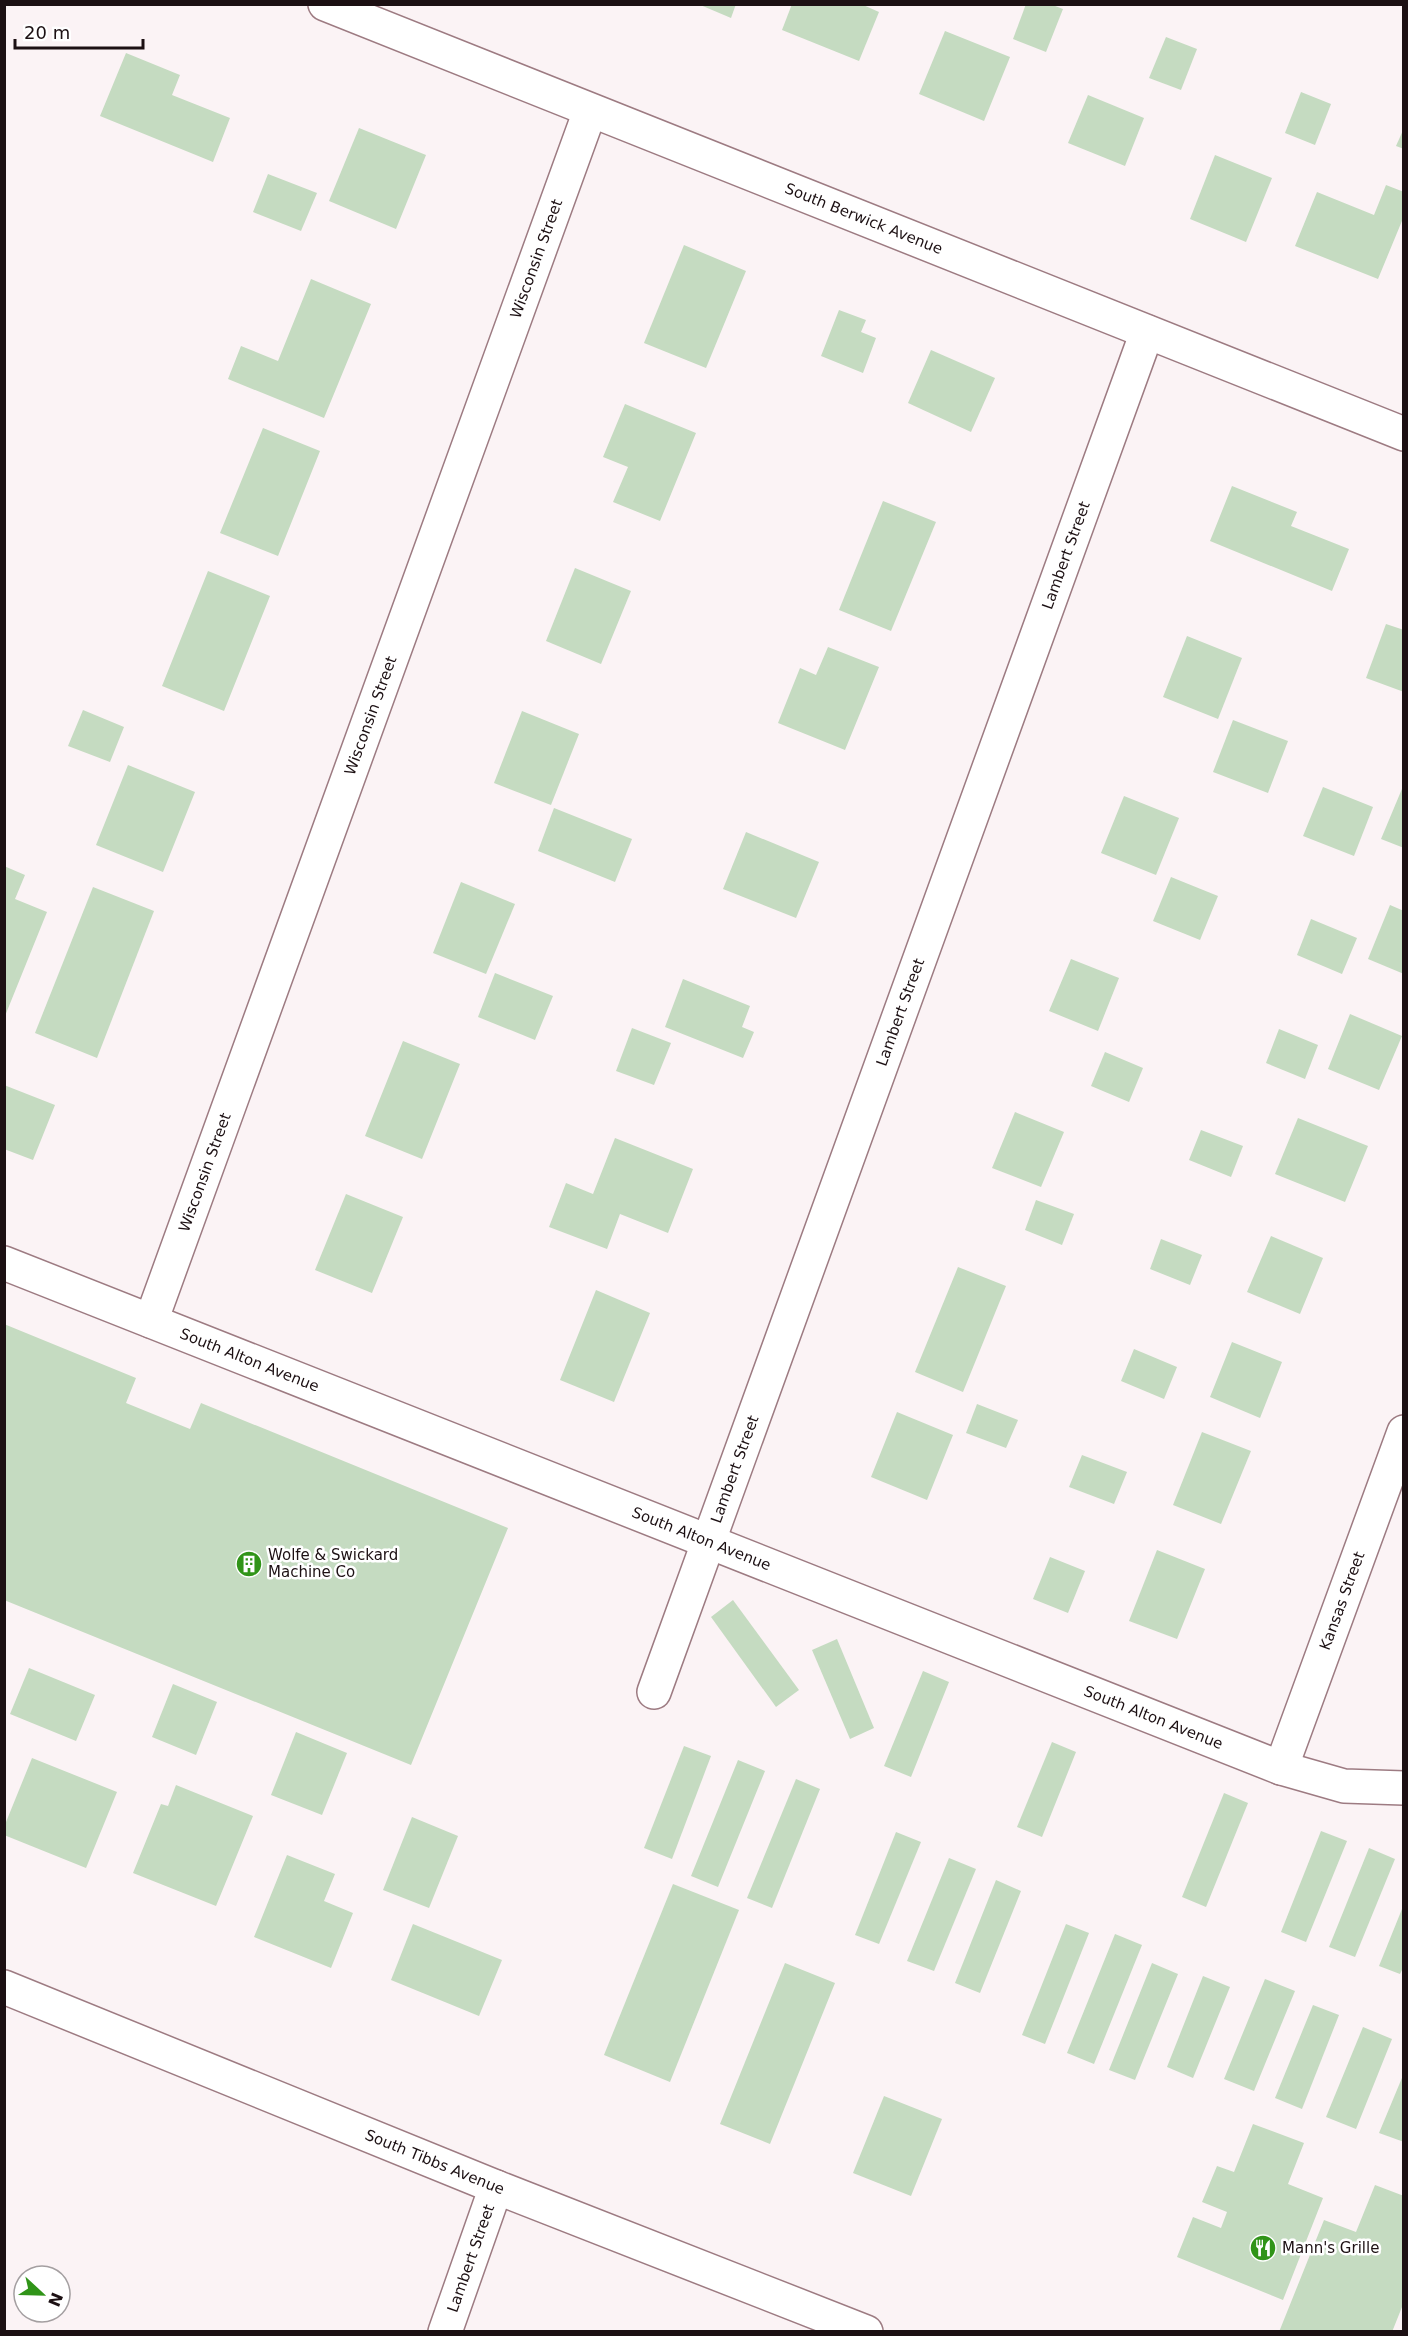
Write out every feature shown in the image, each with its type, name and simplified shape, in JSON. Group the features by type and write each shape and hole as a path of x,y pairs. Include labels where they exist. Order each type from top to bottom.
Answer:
{"street":[{"name":"South Berwick Avenue","path":"325,4 1404,434"},
{"name":"Wisconsin Street","path":"151,1321 590,111"},
{"name":"Lambert Street","path":"654,1692 1147,332"},
{"name":"South Alton Avenue","path":"4,1263 1281,1768 1344,1786 1404,1788"},
{"name":"Kansas Street","path":"1281,1768 1404,1432"},
{"name":"South Tibbs Avenue","path":"4,1987 496,2187 866,2331"},
{"name":"Lambert Street","path":"445,2331 496,2187"}],"building":[{"path":"698,4 736,4 731,18"},
{"path":"792,4 861,4 879,12 859,61 782,30"},
{"path":"1026,4 1050,4 1063,9 1046,52 1013,39"},
{"path":"945,31 1010,57 984,121 919,94"},
{"path":"1166,37 1197,49 1181,90 1149,78"},
{"path":"126,53 180,75 172,95 230,118 213,162 100,116"},
{"path":"1301,92 1331,104 1315,145 1285,133"},
{"path":"1088,95 1144,118 1125,166 1068,143"},
{"path":"359,128 426,155 396,229 329,201"},
{"path":"1404,128 1404,149 1396,146"},
{"path":"1215,155 1272,178 1246,242 1190,219"},
{"path":"268,174 317,193 301,231 253,212"},
{"path":"1386,185 1404,192 1404,216 1378,279 1295,246 1317,192 1374,215"},
{"path":"684,245 746,271 706,368 644,343"},
{"path":"311,279 371,304 324,418 228,379 241,346 278,361"},
{"path":"839,310 866,320 861,332 876,338 863,373 821,356"},
{"path":"931,350 995,378 971,432 908,403"},
{"path":"625,404 696,433 660,521 613,502 628,467 603,457"},
{"path":"263,428 320,451 278,556 220,533"},
{"path":"1232,486 1297,512 1291,526 1349,549 1332,591 1210,541"},
{"path":"883,501 936,522 891,631 839,610"},
{"path":"575,568 631,591 601,664 546,641"},
{"path":"208,571 270,596 224,711 162,686"},
{"path":"1386,624 1404,630 1404,692 1366,678"},
{"path":"1187,636 1242,658 1218,719 1163,697"},
{"path":"828,647 879,667 845,750 778,723 800,668 816,675"},
{"path":"83,710 124,727 110,762 68,746"},
{"path":"522,711 579,734 551,805 494,783"},
{"path":"1233,720 1288,741 1268,793 1213,772"},
{"path":"128,765 195,792 163,872 96,845"},
{"path":"1404,784 1404,848 1381,839"},
{"path":"1323,787 1373,807 1354,856 1303,836"},
{"path":"1124,796 1179,818 1156,875 1101,853"},
{"path":"554,808 632,839 615,882 538,851"},
{"path":"746,832 819,862 796,918 723,889"},
{"path":"4,866 25,875 15,899 47,912 5,1016"},
{"path":"1171,877 1218,896 1200,940 1153,921"},
{"path":"461,882 515,904 486,974 433,953"},
{"path":"93,887 154,911 97,1058 35,1033"},
{"path":"1390,905 1404,911 1404,974 1368,959"},
{"path":"1311,919 1357,938 1342,974 1297,955"},
{"path":"1071,959 1119,978 1098,1031 1049,1011"},
{"path":"495,973 553,996 535,1040 478,1017"},
{"path":"683,979 750,1006 742,1027 754,1032 743,1058 665,1027"},
{"path":"1350,1014 1402,1036 1379,1090 1328,1069"},
{"path":"632,1028 671,1043 654,1085 616,1071"},
{"path":"1279,1029 1318,1045 1305,1079 1266,1063"},
{"path":"403,1041 460,1064 422,1159 365,1136"},
{"path":"1105,1052 1143,1068 1129,1102 1091,1086"},
{"path":"4,1085 55,1105 33,1160 4,1149"},
{"path":"1015,1112 1064,1132 1041,1187 992,1168"},
{"path":"1298,1118 1368,1146 1345,1202 1275,1174"},
{"path":"1201,1130 1243,1146 1231,1177 1189,1160"},
{"path":"615,1138 693,1169 668,1233 620,1214 607,1249 549,1227 566,1183 593,1194"},
{"path":"346,1194 403,1217 372,1293 315,1270"},
{"path":"1036,1200 1074,1214 1062,1245 1025,1230"},
{"path":"1271,1236 1323,1258 1300,1314 1247,1292"},
{"path":"1161,1239 1202,1255 1190,1285 1150,1269"},
{"path":"958,1267 1006,1286 963,1392 915,1372"},
{"path":"596,1290 650,1313 614,1402 560,1380"},
{"name":"Wolfe & Swickard Machine Co","path":"4,1324 136,1378 126,1403 190,1429 201,1403 508,1528 411,1765 4,1600"},
{"path":"1232,1342 1282,1362 1260,1418 1210,1397"},
{"path":"1134,1349 1177,1367 1164,1399 1121,1381"},
{"path":"977,1404 1018,1420 1006,1448 966,1433"},
{"path":"897,1412 953,1435 927,1500 871,1477"},
{"path":"1202,1432 1251,1451 1221,1524 1173,1505"},
{"path":"1082,1455 1127,1472 1114,1504 1069,1487"},
{"path":"1157,1550 1205,1569 1177,1639 1129,1621"},
{"path":"1050,1557 1085,1571 1068,1613 1033,1599"},
{"path":"733,1600 799,1690 776,1707 711,1617"},
{"path":"837,1639 874,1728 850,1739 812,1650"},
{"path":"29,1668 95,1695 76,1741 10,1714"},
{"path":"923,1671 949,1682 911,1777 884,1766"},
{"path":"173,1684 217,1702 196,1755 152,1737"},
{"path":"296,1732 347,1753 322,1815 271,1795"},
{"path":"1052,1742 1076,1752 1042,1837 1017,1827"},
{"path":"684,1746 711,1756 672,1859 644,1848"},
{"path":"32,1758 117,1792 86,1868 4,1835 4,1827"},
{"path":"738,1760 765,1771 718,1887 691,1876"},
{"path":"796,1779 820,1789 772,1908 747,1898"},
{"path":"176,1785 253,1816 216,1906 133,1873 161,1804 168,1806"},
{"path":"1224,1793 1248,1803 1206,1907 1182,1897"},
{"path":"412,1817 458,1836 429,1908 383,1890"},
{"path":"1321,1831 1347,1841 1306,1942 1281,1932"},
{"path":"896,1832 921,1842 879,1944 855,1935"},
{"path":"1369,1848 1395,1859 1355,1957 1329,1947"},
{"path":"287,1855 335,1874 324,1901 353,1913 331,1968 254,1937"},
{"path":"949,1858 976,1869 934,1971 907,1961"},
{"path":"996,1880 1021,1891 980,1993 955,1983"},
{"path":"673,1884 739,1910 670,2082 604,2055"},
{"path":"1404,1904 1404,1966 1400,1974 1379,1966"},
{"path":"413,1924 502,1960 479,2016 391,1980"},
{"path":"1066,1924 1089,1933 1045,2044 1022,2035"},
{"path":"1115,1934 1142,1945 1094,2064 1067,2053"},
{"path":"785,1963 835,1983 770,2144 720,2124"},
{"path":"1152,1963 1178,1974 1135,2080 1109,2070"},
{"path":"1203,1976 1230,1987 1193,2078 1167,2067"},
{"path":"1265,1979 1295,1991 1254,2091 1224,2079"},
{"path":"1313,2005 1339,2015 1302,2109 1275,2098"},
{"path":"1363,2027 1392,2039 1356,2129 1326,2117"},
{"path":"1404,2073 1404,2142 1379,2133"},
{"path":"884,2096 942,2119 911,2196 853,2173"},
{"path":"1253,2124 1304,2143 1288,2184 1323,2198 1283,2300 1177,2257 1193,2217 1221,2228 1227,2212 1202,2202 1217,2166 1234,2172"},
{"path":"1375,2185 1404,2196 1404,2302 1392,2332 1279,2332 1324,2220 1356,2232"}],"place":[{"name":"Wolfe & Swickard Machine Co","path":"249,1564"},
{"name":"Mann's Grille","path":"1263,2248"}]}
